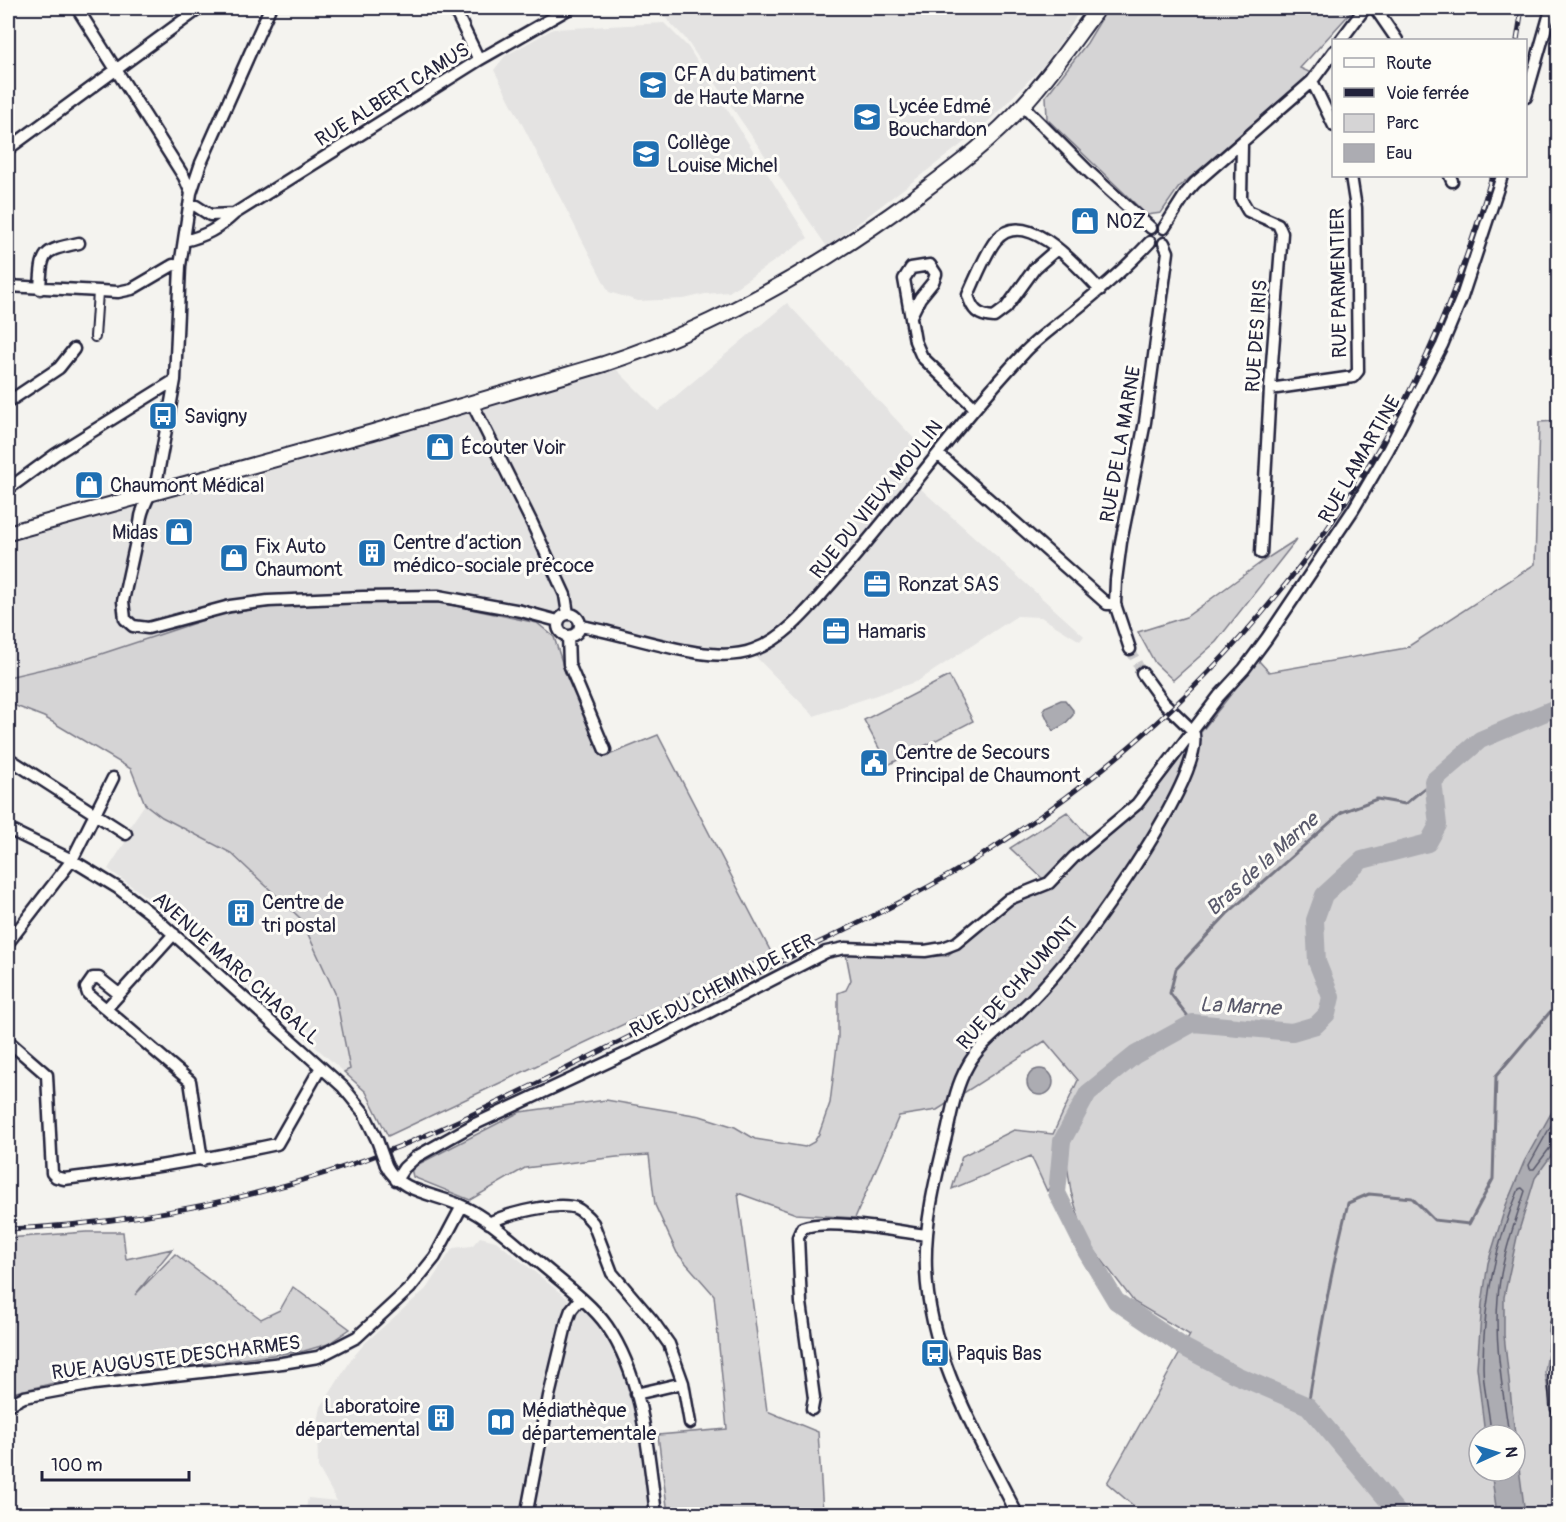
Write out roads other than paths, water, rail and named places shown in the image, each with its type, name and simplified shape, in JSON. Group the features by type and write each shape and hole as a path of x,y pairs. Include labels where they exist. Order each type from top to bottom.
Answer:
{"street":[{"path":"8,149 200,8"},
{"path":"270,8 201,162 191,193 180,266 175,380 157,479 141,513 123,601 125,619 133,626 148,628 230,606 268,601 438,596 521,611 558,621"},
{"path":"454,8 479,60"},
{"name":"RUE ALBERT CAMUS","path":"184,241 203,237 218,228 234,214 479,60 570,8"},
{"path":"1086,23 1090,8"},
{"path":"8,533 472,403 634,354 733,312 836,253 928,187 992,136 1023,106 1059,62 1098,8"},
{"path":"1342,39 1365,8"},
{"path":"1375,8 1395,39"},
{"path":"1527,94 1551,13 1557,8"},
{"path":"81,9 115,69 184,177 191,193"},
{"path":"1164,228 1195,183 1312,81 1332,54"},
{"path":"1312,81 1332,122"},
{"path":"1023,106 1090,173 1150,228"},
{"name":"RUE DES IRIS","path":"1242,144 1241,199 1248,211 1278,224 1282,234 1261,553"},
{"name":"RUE PARMENTIER","path":"1270,389 1353,376 1358,371 1356,208 1352,177"},
{"name":"RUE LAMARTINE","path":"1193,731 1267,638 1353,510 1388,450 1442,345 1458,307 1502,177"},
{"path":"189,205 196,206 210,215 214,223 213,230"},
{"path":"210,215 234,214"},
{"path":"1156,226 1164,228 1168,236 1164,243 1158,246 1150,243 1147,237 1150,228 1156,226"},
{"path":"1057,249 1035,268 1006,308 994,317 981,316 971,306 968,295 995,241 1013,229 1032,230 1057,249 1100,290"},
{"path":"40,289 41,263 44,256 54,249 79,243"},
{"name":"RUE DU VIEUX MOULIN","path":"580,626 714,656 733,655 753,650 769,642 806,611 864,547 974,407 1026,350 1115,278 1150,243"},
{"name":"RUE DE LA MARNE","path":"1130,649 1115,604 1116,580 1121,542 1145,422 1168,252 1164,243"},
{"path":"8,286 118,292 132,289 173,265 180,266"},
{"path":"95,337 98,292"},
{"path":"911,316 915,341 922,357 974,407"},
{"path":"8,402 59,368 74,349"},
{"path":"8,489 64,449 175,380"},
{"path":"472,403 565,595 568,614"},
{"path":"938,454 1107,604 1115,604"},
{"path":"568,614 577,617 580,626 575,634 568,636 560,631 558,621 562,616 568,614"},
{"path":"568,636 569,664 605,750"},
{"path":"1142,673 1163,702 1193,731"},
{"name":"RUE DU CHEMIN DE FER","path":"396,1180 404,1168 416,1157 473,1125 655,1040 826,952 845,948 934,951 956,942 1009,899 1049,883 1074,856 1137,804 1193,731"},
{"name":"RUE DE CHAUMONT","path":"1017,1515 947,1371 939,1348 928,1293 926,1235 944,1142 966,1068 993,1036 1066,962 1144,851 1168,812 1180,788 1195,743 1193,731"},
{"path":"8,758 126,834"},
{"path":"8,943 72,860 113,778"},
{"name":"AVENUE MARC CHAGALL","path":"8,829 72,860 118,888 174,934 321,1067 358,1104 372,1128 386,1165 396,1180"},
{"path":"106,1009 174,934"},
{"path":"119,994 99,978 93,978 86,988 88,994 190,1081 202,1160"},
{"path":"8,1041 47,1075 52,1173 64,1179 202,1160 278,1144 321,1067"},
{"path":"396,1180 462,1206 489,1223 580,1299 607,1325 626,1359 636,1394 645,1431 656,1515"},
{"name":"RUE AUGUSTE DESCHARMES","path":"8,1405 24,1397 94,1384 318,1357 357,1337 410,1288 435,1257 462,1206"},
{"path":"489,1223 513,1213 551,1208 573,1207 583,1212 593,1224 612,1273 640,1305 669,1344 683,1383 690,1423"},
{"path":"812,1409 814,1398 801,1303 798,1237 802,1228 813,1224 838,1225 926,1235"},
{"path":"527,1511 549,1396 567,1321 571,1310 580,1299"},
{"path":"1558,1324 1556,1377 1558,1407"},
{"path":"636,1394 683,1383"}],"water":[{"path":"1065,700 1073,710 1073,715 1065,724 1053,731 1043,710"},
{"path":"1040,1069 1049,1073 1053,1082 1049,1091 1040,1095 1031,1091 1027,1082 1031,1073"},
{"path":"1558,1101 1558,1146 1535,1178 1517,1237 1504,1297 1504,1335 1514,1423 1484,1423 1477,1367 1488,1263 1506,1205 1524,1162"},
{"path":"1493,1483 1521,1483 1525,1514 1497,1514"}],"waterway":[{"name":"La Marne","path":"1399,1514 1308,1406 1236,1375 1185,1348 1116,1301 1086,1251 1057,1193 1062,1141 1088,1093 1135,1055 1193,1023 1292,1032 1316,1025 1327,1014 1331,997 1317,962 1315,920 1324,895 1362,860 1428,843 1438,825 1433,781 1480,740 1558,707"},
{"name":"Bras de la Marne","path":"1193,1023 1170,993 1176,969 1227,914 1342,812 1377,799 1405,804 1433,781"},
{"name":"La Marne","path":"1308,1406 1336,1253 1348,1203 1369,1194 1412,1198 1434,1220 1469,1224 1493,1179 1496,1076 1550,1012 1558,1011"}],"tunnel":[{"path":"1130,649 1142,673"}],"railway":[{"path":"1517,39 1522,8"},
{"path":"8,1229 109,1221 209,1204 307,1179 403,1145 526,1089 906,899 970,863 1059,803 1124,751 1186,695 1243,635 1296,570 1345,503 1388,431 1426,357 1462,268 1492,177"}],"place":[{"name":"CFA du batiment de Haute Marne","path":"653,85"},
{"name":"Lycée Edmé Bouchardon","path":"867,117"},
{"name":"Collège Louise Michel","path":"646,154"},
{"name":"NOZ","path":"1085,221"},
{"name":"Savigny","path":"163,416"},
{"name":"Écouter Voir","path":"440,447"},
{"name":"Chaumont Médical","path":"89,485"},
{"name":"Midas","path":"179,532"},
{"name":"Centre d’action médico-sociale précoce","path":"372,553"},
{"name":"Fix Auto Chaumont","path":"234,558"},
{"name":"Ronzat SAS","path":"877,584"},
{"name":"Hamaris","path":"836,631"},
{"name":"Centre de Secours Principal de Chaumont","path":"874,763"},
{"name":"Centre de tri postal","path":"241,913"},
{"name":"Paquis Bas","path":"935,1353"},
{"name":"Laboratoire départemental","path":"441,1418"},
{"name":"Médiathèque départementale","path":"501,1422"}]}
